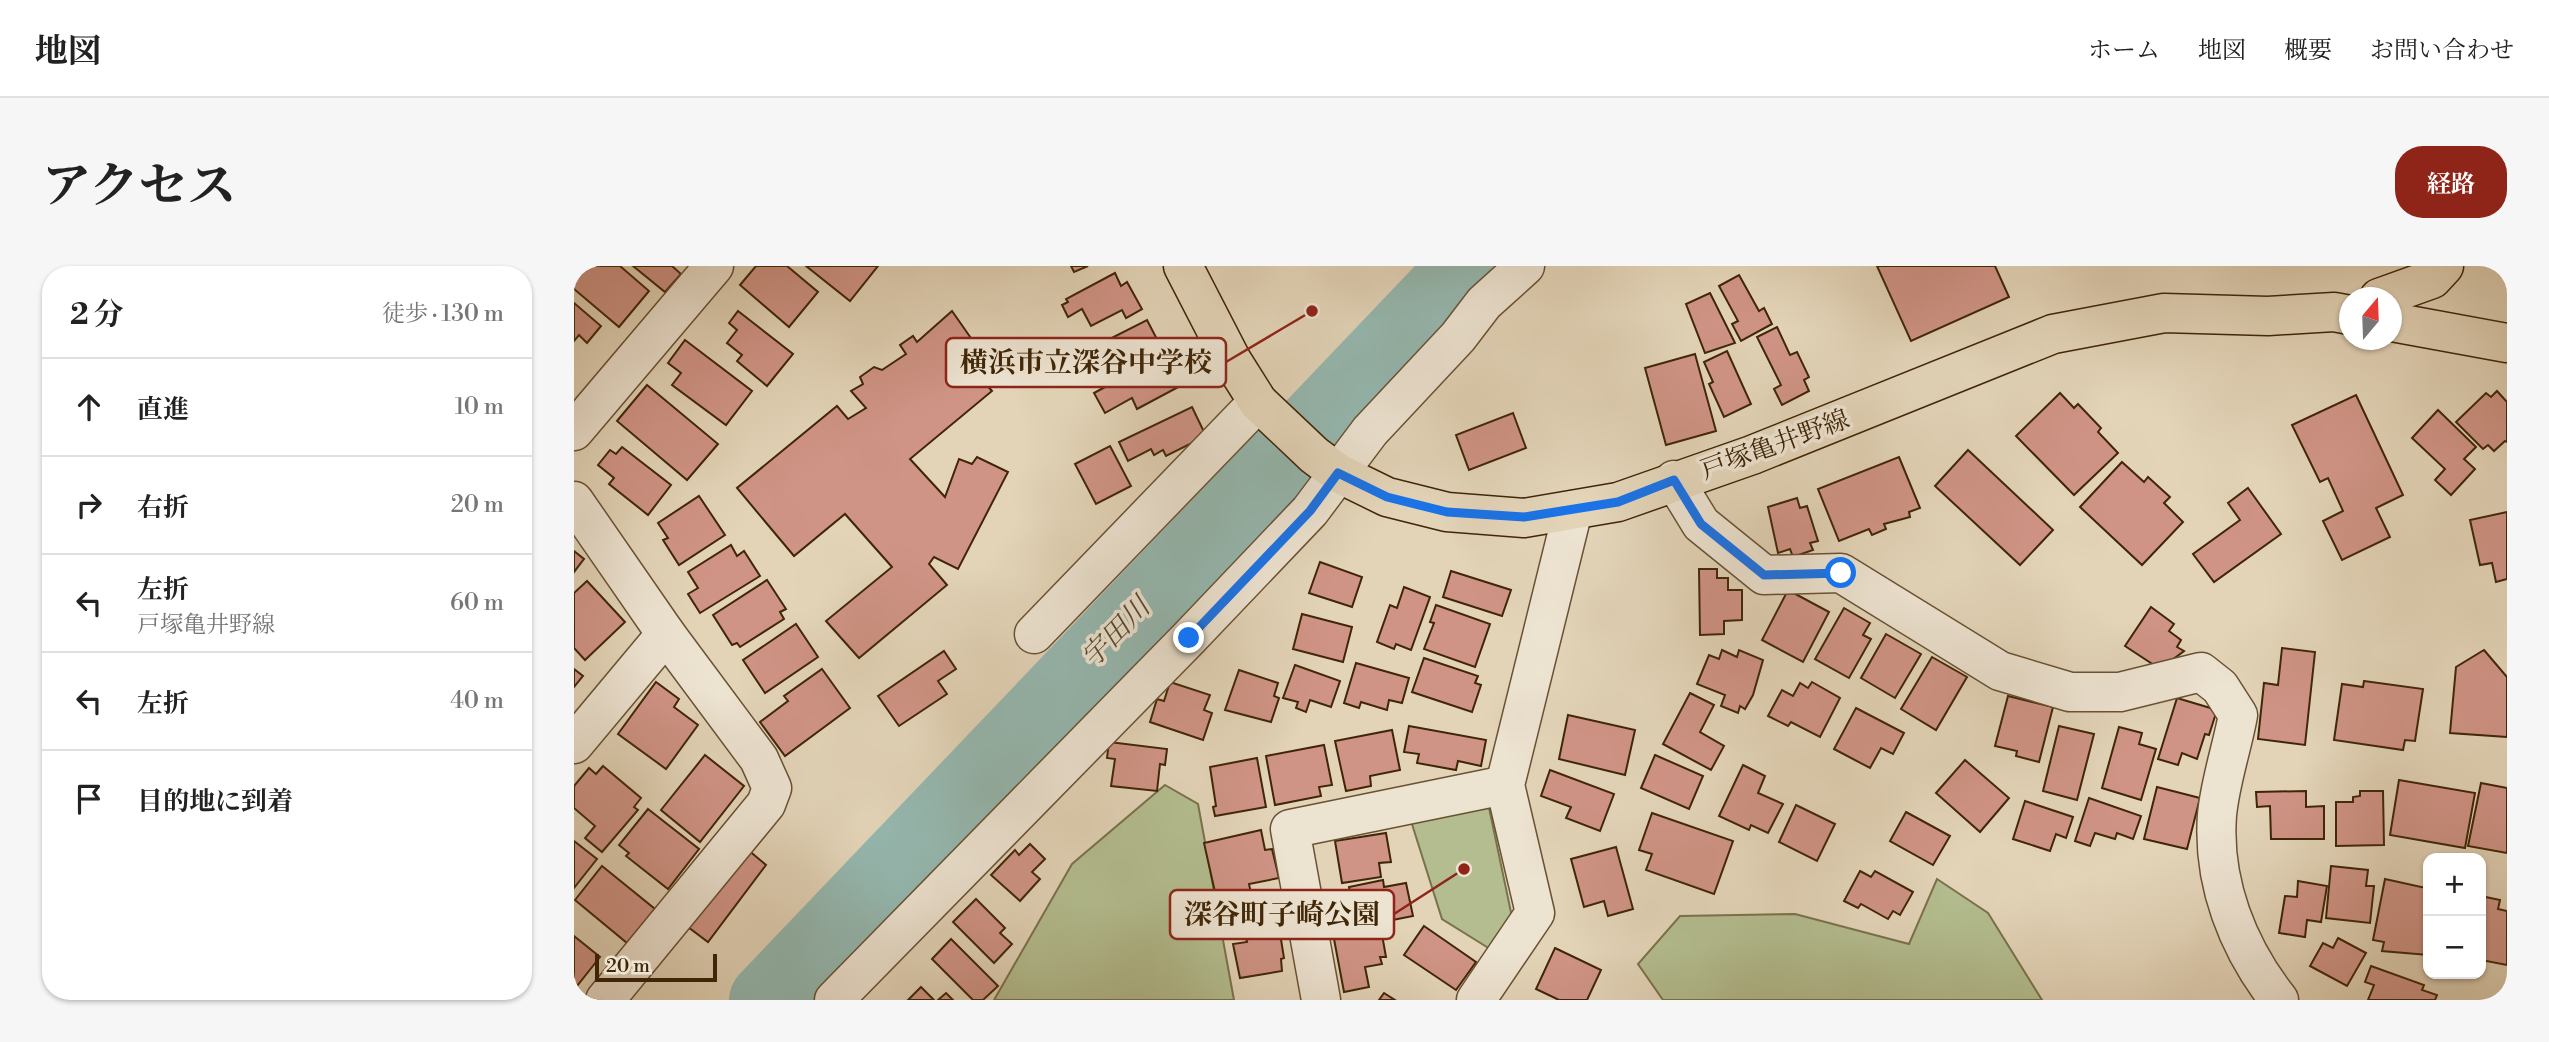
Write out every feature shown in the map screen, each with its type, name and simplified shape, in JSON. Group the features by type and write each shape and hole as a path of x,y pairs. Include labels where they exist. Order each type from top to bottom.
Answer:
{"main road":[{"name":"戸塚亀井野線","path":"1183,266 1231,359 1265,409 1326,464 1387,497 1447,512 1524,517 1618,502 1674,480 1752,456 2053,334 2165,313 2268,316 2339,312"},
{"name":"戸塚亀井野線","path":"1205,266 1220,335"},
{"path":"2402,290 2432,279 2444,266"},
{"path":"2402,325 2507,343"}],"street":[{"path":"574,431 714,266"},
{"path":"834,1000 1310,511 1326,464 1370,431 1458,337 1484,303 1525,266"},
{"path":"1034,634 1265,409"},
{"path":"1674,480 1701,524 1764,575 1841,573 2000,671 2070,692 2120,692 2201,673 2220,687 2238,715 2217,816 2222,893 2255,970 2279,1000"},
{"path":"574,501 666,634 759,759 772,788 766,804 605,1000"},
{"path":"1476,1000 1535,913 1505,785 1573,510"},
{"path":"574,744 666,634"},
{"path":"1321,1000 1290,829 1505,785"}],"green space":[{"path":"1165,785 1198,804 1234,1000 994,1000 1072,864"},
{"path":"1488,803 1512,917 1490,949 1442,919 1411,821"},
{"path":"1937,879 1988,913 2042,1000 1663,1000 1638,964 1680,916 1795,914 1909,944"}],"building":[{"path":"574,266 620,266 649,291 619,327 574,289"},
{"path":"633,266 672,266 681,274 665,292"},
{"path":"756,266 787,266 818,292 789,327 740,285"},
{"path":"806,266 878,266 850,301"},
{"path":"1071,266 1088,266 1074,272"},
{"path":"1877,266 1995,266 2009,297 1911,341"},
{"path":"1115,273 1121,286 1127,282 1142,309 1126,318 1122,310 1091,326 1082,309 1068,317 1062,305 1068,302 1066,299"},
{"path":"1739,275 1759,311 1764,308 1772,324 1741,341 1732,324 1738,321 1719,286"},
{"path":"1710,293 1735,343 1705,353 1686,304"},
{"path":"574,303 601,326 587,343 579,335 574,341"},
{"path":"738,311 793,354 767,386 737,361 742,355 727,343 737,330 729,323"},
{"path":"952,311 973,341 967,346 976,356 968,363 992,391 910,459 945,497 959,459 972,464 977,457 1008,472 958,569 934,557 929,564 947,585 859,658 826,621 892,567 845,514 794,556 737,488 837,406 848,419 866,408 851,391 863,384 860,377 874,367 882,370 906,354 900,345 913,336 917,342"},
{"path":"1147,320 1162,349 1125,367 1118,354 1086,370 1078,355"},
{"path":"1777,327 1790,355 1797,352 1809,377 1804,380 1809,391 1782,405 1774,389 1781,385 1757,337"},
{"path":"685,340 752,391 726,425 672,385 681,373 668,363"},
{"path":"1727,351 1751,404 1724,417 1709,384 1713,382 1704,362"},
{"path":"1166,354 1182,385 1137,409 1132,398 1105,413 1094,393"},
{"path":"1695,354 1716,431 1666,445 1645,368"},
{"path":"647,385 718,444 687,480 617,421"},
{"path":"2497,391 2507,402 2507,442 2494,451 2488,445 2483,449 2456,422 2486,393 2491,397"},
{"path":"2060,393 2074,408 2078,404 2101,428 2098,432 2118,453 2074,495 2016,436"},
{"path":"2356,395 2403,495 2376,508 2390,537 2342,560 2323,521 2343,511 2328,478 2320,482 2292,425"},
{"path":"1192,407 1206,436 1166,456 1163,450 1154,455 1151,449 1128,461 1119,442"},
{"path":"2438,410 2476,447 2464,459 2475,469 2451,495 2435,480 2445,469 2412,438"},
{"path":"1513,413 1526,448 1469,470 1456,435"},
{"path":"1110,446 1131,486 1096,504 1075,464"},
{"path":"622,447 671,485 648,515 609,484 614,478 598,465 610,450 616,454"},
{"path":"1968,450 2053,530 2020,565 1935,486"},
{"path":"1899,457 1920,508 1909,512 1910,517 1884,524 1886,529 1872,535 1869,529 1839,541 1818,489"},
{"path":"2122,462 2144,482 2148,477 2170,497 2164,503 2183,522 2142,565 2080,507"},
{"path":"2248,488 2281,534 2214,582 2193,554 2240,520 2228,503"},
{"path":"699,496 725,535 679,565 663,540 668,538 658,523"},
{"path":"1797,498 1800,508 1807,506 1818,541 1810,543 1813,550 1793,557 1790,549 1778,553 1768,507"},
{"path":"2507,512 2507,579 2496,582 2492,563 2480,565 2470,520"},
{"path":"731,545 737,556 744,551 760,576 700,613 688,594 698,588 688,572"},
{"path":"574,551 584,559 574,572"},
{"path":"1320,562 1362,577 1352,607 1309,593"},
{"path":"1699,569 1717,569 1717,578 1728,578 1728,590 1742,590 1742,620 1724,621 1724,634 1700,635"},
{"path":"1451,571 1511,590 1502,616 1443,597"},
{"path":"767,580 786,609 780,612 784,619 740,647 737,643 732,645 713,615"},
{"path":"587,581 625,622 585,660 574,648 574,593"},
{"path":"1404,587 1430,597 1411,650 1396,644 1394,649 1377,642 1390,605 1397,608"},
{"path":"1788,590 1829,612 1803,662 1762,640"},
{"path":"1436,605 1490,624 1475,667 1424,649 1434,623 1430,622"},
{"path":"2151,607 2174,624 2169,631 2181,640 2177,647 2184,651 2160,669 2125,646"},
{"path":"1844,608 1870,623 1863,635 1871,639 1849,678 1815,659"},
{"path":"1302,614 1352,627 1343,662 1293,649"},
{"path":"796,624 818,657 765,693 743,660"},
{"path":"1886,634 1921,654 1895,698 1861,678"},
{"path":"2282,648 2315,652 2305,745 2258,739 2264,683 2278,685"},
{"path":"1722,650 1737,657 1739,650 1763,660 1753,695 1745,709 1740,706 1738,713 1721,706 1725,695 1697,684 1709,655 1719,659"},
{"path":"2484,650 2507,677 2507,737 2450,733 2456,667"},
{"path":"944,651 956,669 938,681 947,694 899,726 878,696"},
{"path":"1932,657 1967,677 1936,730 1901,709"},
{"path":"1424,658 1478,676 1475,683 1481,685 1472,712 1412,692"},
{"path":"1356,663 1409,678 1402,703 1389,700 1387,710 1361,702 1359,708 1344,703"},
{"path":"1295,665 1340,681 1331,707 1310,700 1306,712 1296,708 1298,702 1283,698"},
{"path":"574,669 583,676 574,687"},
{"path":"822,669 850,708 785,756 760,722 788,701 784,696"},
{"path":"1239,670 1278,683 1274,696 1279,698 1271,722 1225,710"},
{"path":"2364,681 2423,689 2415,741 2405,740 2403,750 2334,740 2342,684 2363,687"},
{"path":"656,682 679,699 674,707 698,725 666,769 618,734"},
{"path":"1170,682 1210,695 1204,710 1212,713 1203,740 1150,722 1157,699 1164,701"},
{"path":"1812,682 1840,698 1820,737 1791,722 1788,726 1768,716 1782,690 1793,696 1800,683 1808,688"},
{"path":"1690,693 1714,705 1700,732 1724,746 1711,770 1663,744"},
{"path":"2008,696 2053,707 2039,762 2016,756 2017,751 1995,746"},
{"path":"2177,698 2217,710 2197,759 2182,753 2178,765 2158,759"},
{"path":"1856,708 1904,733 1893,754 1881,748 1870,768 1834,749"},
{"path":"1568,715 1635,730 1625,775 1559,759"},
{"path":"1409,726 1486,740 1481,766 1458,761 1456,770 1417,763 1419,754 1404,752"},
{"path":"2059,726 2094,734 2077,800 2043,791"},
{"path":"2119,727 2142,733 2139,744 2156,749 2141,800 2102,788"},
{"path":"1392,730 1400,770 1370,776 1371,786 1346,791 1335,741"},
{"path":"1109,742 1167,749 1165,765 1160,764 1157,791 1111,786 1115,759 1107,758"},
{"path":"1324,745 1332,785 1319,787 1321,796 1275,805 1266,756"},
{"path":"705,755 744,786 700,842 661,810"},
{"path":"1655,755 1703,776 1689,809 1641,788"},
{"path":"1257,758 1266,807 1215,816 1210,767"},
{"path":"1965,760 2009,798 1980,832 1936,793"},
{"path":"1743,765 1765,776 1758,793 1783,804 1768,833 1751,825 1749,830 1719,816"},
{"path":"603,766 641,798 634,807 638,810 602,852 585,838 595,826 574,808 574,786 589,768 596,774"},
{"path":"1550,770 1614,794 1600,831 1566,818 1571,807 1541,796"},
{"path":"2399,780 2475,793 2465,848 2390,835"},
{"path":"2481,783 2507,788 2507,853 2468,846"},
{"path":"2157,787 2200,798 2187,849 2144,839"},
{"path":"2306,791 2306,807 2324,806 2324,839 2271,839 2270,806 2257,807 2256,792"},
{"path":"2360,791 2383,791 2384,845 2336,846 2336,802 2353,802 2353,797 2360,796"},
{"path":"2089,798 2141,816 2133,839 2117,833 2115,839 2095,833 2090,846 2075,841"},
{"path":"2025,801 2073,817 2066,838 2056,834 2050,851 2013,839"},
{"path":"1796,805 1835,824 1817,861 1779,842"},
{"path":"648,809 699,849 668,889 626,856 629,853 619,845"},
{"path":"1906,812 1950,836 1933,865 1890,841"},
{"path":"1652,813 1733,841 1714,894 1646,870 1652,854 1639,850"},
{"path":"1261,830 1265,850 1272,849 1279,878 1249,884 1253,903 1219,910 1204,843"},
{"path":"1386,833 1391,862 1379,863 1381,877 1342,883 1335,841"},
{"path":"574,841 597,859 574,888"},
{"path":"1030,844 1045,859 1032,872 1040,879 1020,901 991,875 1015,850 1019,855"},
{"path":"1616,847 1633,909 1608,916 1604,901 1584,907 1571,859"},
{"path":"747,849 766,865 708,942 688,927"},
{"path":"602,866 655,909 627,943 575,900"},
{"path":"2331,866 2368,870 2366,886 2374,886 2370,923 2326,918"},
{"path":"1860,871 1871,877 1875,871 1913,892 1900,915 1893,911 1888,919 1861,904 1858,908 1844,901"},
{"path":"2385,879 2423,887 2423,955 2382,951 2384,942 2373,940"},
{"path":"1383,880 1384,887 1406,883 1413,916 1357,927 1349,887"},
{"path":"2298,881 2327,886 2321,922 2307,920 2305,937 2279,933 2285,896 2297,897"},
{"path":"2486,897 2500,900 2498,909 2507,911 2507,965 2486,961"},
{"path":"976,899 1005,928 1000,933 1012,944 994,963 953,922"},
{"path":"1424,926 1476,962 1456,990 1404,955"},
{"path":"1279,927 1284,958 1281,959 1282,971 1240,978 1233,944 1247,942 1245,933"},
{"path":"1381,929 1386,957 1380,957 1382,964 1365,967 1369,987 1344,992 1334,939"},
{"path":"574,936 600,957 577,986 574,983"},
{"path":"2338,938 2366,953 2347,986 2310,966 2323,943 2333,948"},
{"path":"951,939 998,986 983,1000 973,1000 932,959"},
{"path":"1555,948 1601,970 1587,1000 1559,1000 1536,989"},
{"path":"2371,966 2424,985 2422,990 2437,995 2435,1000 2368,1000 2374,985 2365,982"},
{"path":"921,987 934,1000 908,1000"},
{"path":"946,993 953,1000 938,1000"},
{"path":"1384,993 1395,1000 1379,1000"}],"waterway":[{"name":"宇田川","path":"766,1000 1466,266"}],"place":[{"name":"横浜市立深谷中学校","path":"1312,311"},
{"name":"深谷町子崎公園","path":"1464,869"}],"route":[{"path":"1189,638 1310,511 1338,473 1387,497 1447,512 1524,517 1618,502 1674,480 1701,524 1764,575 1841,573"}]}
